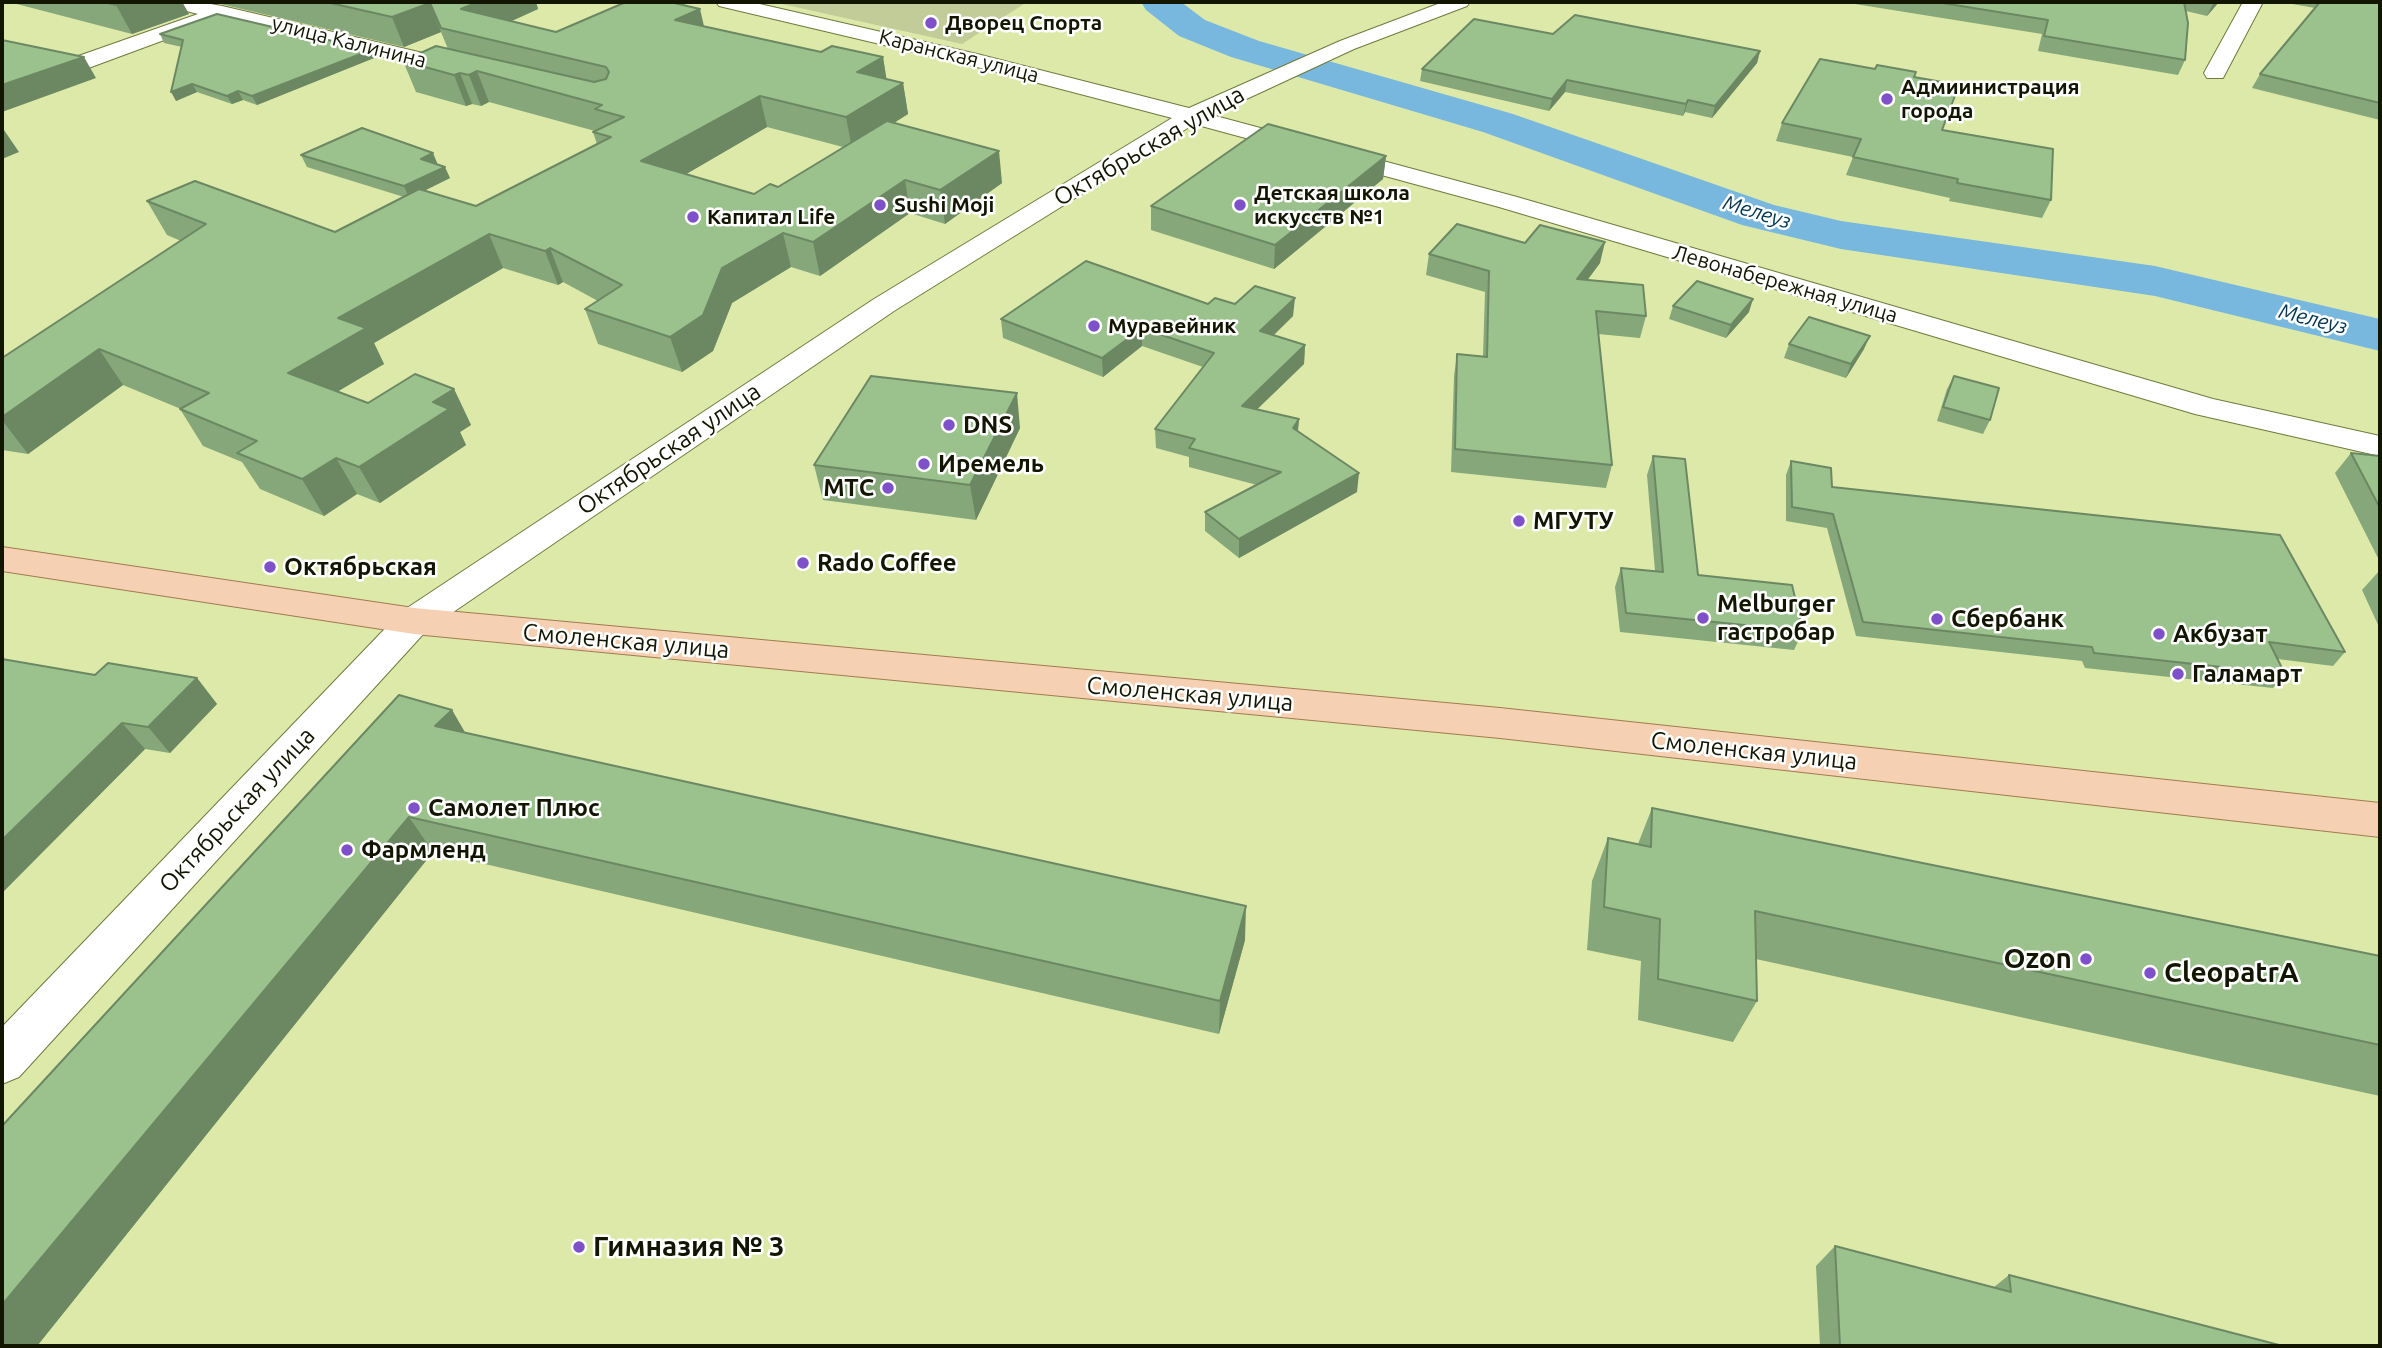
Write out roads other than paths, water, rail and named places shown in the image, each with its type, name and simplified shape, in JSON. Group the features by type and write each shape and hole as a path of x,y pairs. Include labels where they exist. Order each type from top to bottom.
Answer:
{"main road":[{"name":"Смоленская улица","path":"2,559 415,621 1500,723 2380,820"}],"street":[{"name":"улица Калинина","path":"174,2 486,75"},
{"path":"75,65 250,2"},
{"name":"Каранская улица","path":"726,2 964,57 1191,116"},
{"name":"Октябрьская улица","path":"2,1061 415,621 884,305 1191,116 1347,45 1460,2"},
{"path":"2215,73 2245,3"},
{"name":"Левонабережная улица","path":"1191,116 1522,206 2206,407 2380,446"}],"waterway":[{"name":"Мелеуз","path":"1159,2 1192,28 1245,49 1498,123 1759,215 1841,235 2155,281 2380,335"}],"place":[{"name":"Дворец Спорта","path":"931,23"},
{"name":"Адмиинистрация города","path":"1887,99"},
{"name":"Sushi Moji","path":"880,205"},
{"name":"Детская школа искусств №1","path":"1240,205"},
{"name":"Капитал Life","path":"693,217"},
{"name":"Муравейник","path":"1094,326"},
{"name":"DNS","path":"949,425"},
{"name":"Иремель","path":"924,464"},
{"name":"МТС","path":"888,488"},
{"name":"МГУТУ","path":"1519,521"},
{"name":"Rado Coffee","path":"803,563"},
{"name":"Октябрьская","path":"270,567"},
{"name":"Melburger гастробар","path":"1703,618"},
{"name":"Сбербанк","path":"1937,619"},
{"name":"Акбузат","path":"2159,634"},
{"name":"Галамарт","path":"2178,674"},
{"name":"Самолет Плюс","path":"414,808"},
{"name":"Фармленд","path":"347,850"},
{"name":"Ozon","path":"2086,959"},
{"name":"CleopatrA","path":"2150,973"},
{"name":"Гимназия № 3","path":"579,1247"}]}
